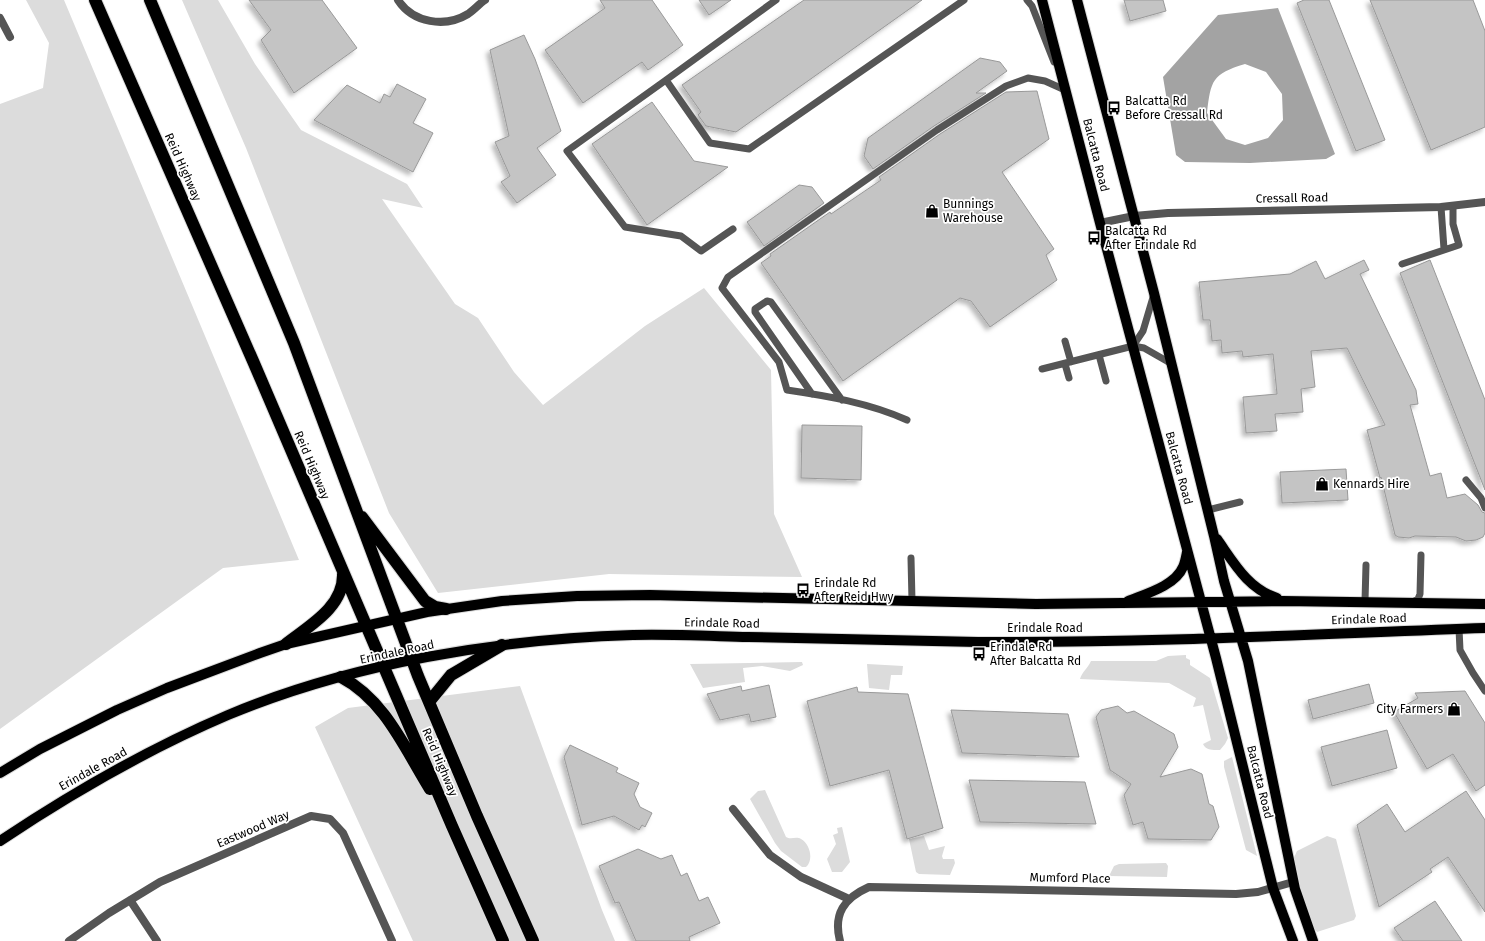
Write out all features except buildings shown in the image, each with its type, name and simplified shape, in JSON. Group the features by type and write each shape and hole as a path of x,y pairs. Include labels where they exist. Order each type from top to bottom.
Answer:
{"highway":[{"name":"Reid Highway","path":"95,0 253,361 452,826 503,941"},
{"name":"Reid Highway","path":"150,0 294,343 325,422 352,503 412,661 477,816 533,941"},
{"path":"352,503 416,591 425,601 435,607 446,610"},
{"path":"286,644 332,607 340,593 343,581 343,572"},
{"path":"429,702 451,675 502,645"},
{"path":"341,677 356,685 385,714 452,826"}],"main road":[{"name":"Balcatta Road","path":"1042,0 1201,602 1273,888 1293,941"},
{"name":"Balcatta Road","path":"1078,0 1172,364 1230,601 1241,636 1294,882 1313,941"},
{"path":"1214,536 1253,586 1265,594 1283,600"},
{"path":"1124,603 1172,580 1183,567 1187,551"},
{"name":"Erindale Road","path":"0,774 40,750 118,710 219,667 286,644 396,619 502,601 577,596 650,595 1036,604 1283,600 1485,604"},
{"name":"Erindale Road","path":"0,841 84,788 191,731 233,713 341,677 412,661 502,645 535,641 635,635 979,642 1210,638 1485,628"}],"street":[{"path":"398,0 416,17 432,22 451,21 468,14 485,0"},
{"path":"0,18 10,37"},
{"name":"Cressall Road","path":"1100,223 1134,216 1168,213 1441,207 1485,202"},
{"path":"733,809 770,855 801,877 849,899"},
{"name":"Eastwood Way","path":"69,941 130,900 160,882 311,816 330,819 343,833 392,941"},
{"name":"Mumford Place","path":"840,941 837,929 839,914 849,899 861,890 880,886 1236,894 1258,892 1294,882"},
{"path":"130,900 157,941"}],"lane":[{"path":"733,229 701,251 681,236 625,227 567,150 776,0"},
{"path":"666,80 710,143 749,149 964,0"},
{"path":"1026,0 1032,6 1065,90"},
{"path":"907,420 884,410 842,400 787,390 779,362 722,288 728,277 938,130 1006,86 1028,78 1045,81 1065,90"},
{"path":"1402,264 1459,245 1453,224 1453,206"},
{"path":"1441,207 1444,250"},
{"path":"1134,346 1143,331 1154,293"},
{"path":"812,394 755,312 755,309 767,301 771,302 842,400"},
{"path":"1065,341 1069,378"},
{"path":"1042,369 1134,346 1144,348 1172,364"},
{"path":"1099,355 1106,381"},
{"path":"1466,480 1481,498 1485,508"},
{"path":"1208,510 1240,502"},
{"path":"1412,603 1418,599 1420,594 1421,555"},
{"path":"911,558 912,601"},
{"path":"1365,601 1366,565"},
{"path":"1459,629 1460,650 1485,691"}],"shaded area":[{"path":"26,0 64,0 299,560 223,568 0,729 0,104 43,88 49,43"},
{"path":"182,0 218,0 255,64 301,130 407,184 423,208 382,199 455,304 478,318 514,372 543,405 645,326 704,288 771,370 774,514 802,577 609,574 438,593 389,513 246,148"},
{"path":"1278,8 1335,154 1326,159 1250,163 1185,162 1176,155 1163,77 1218,15","holes":["1245,64 1266,72 1282,94 1283,120 1268,138 1245,145 1226,139 1207,113 1210,93 1215,80 1226,71"]},
{"path":"1186,655 1186,658 1190,660 1190,665 1210,678 1228,738 1220,750 1208,749 1203,744 1211,740 1203,705 1193,707 1196,698 1169,683 1080,679 1091,661 1156,661 1168,656"},
{"path":"802,662 803,665 790,671 762,666 743,668 745,682 703,688 690,664"},
{"path":"867,664 903,666 902,675 891,675 889,690 869,688"},
{"path":"520,686 602,910 615,941 413,941 315,727 348,708"},
{"path":"1232,757 1257,856 1246,850 1224,767 1224,761"},
{"path":"765,790 786,837 799,838 807,844 810,852 810,860 806,867 802,867 781,851 750,799 758,791"},
{"path":"842,827 850,862 842,872 832,872 827,859 836,844 833,835 838,833 837,828"},
{"path":"924,836 929,850 945,846 942,856 943,859 954,859 955,863 950,875 919,874 916,872 909,839"},
{"path":"1327,836 1336,839 1356,916 1354,920 1317,932 1309,922 1293,860 1297,851"},
{"path":"1166,863 1168,866 1167,877 1109,876 1114,866 1119,864"}],"place":[{"name":"Balcatta Rd Before Cressall Rd","path":"1114,108"},
{"name":"Bunnings Warehouse","path":"932,211"},
{"name":"Balcatta Rd After Erindale Rd","path":"1094,238"},
{"name":"Kennards Hire","path":"1322,484"},
{"name":"Erindale Rd After Reid Hwy","path":"803,590"},
{"name":"Erindale Rd After Balcatta Rd","path":"979,654"},
{"name":"City Farmers","path":"1454,709"}]}
